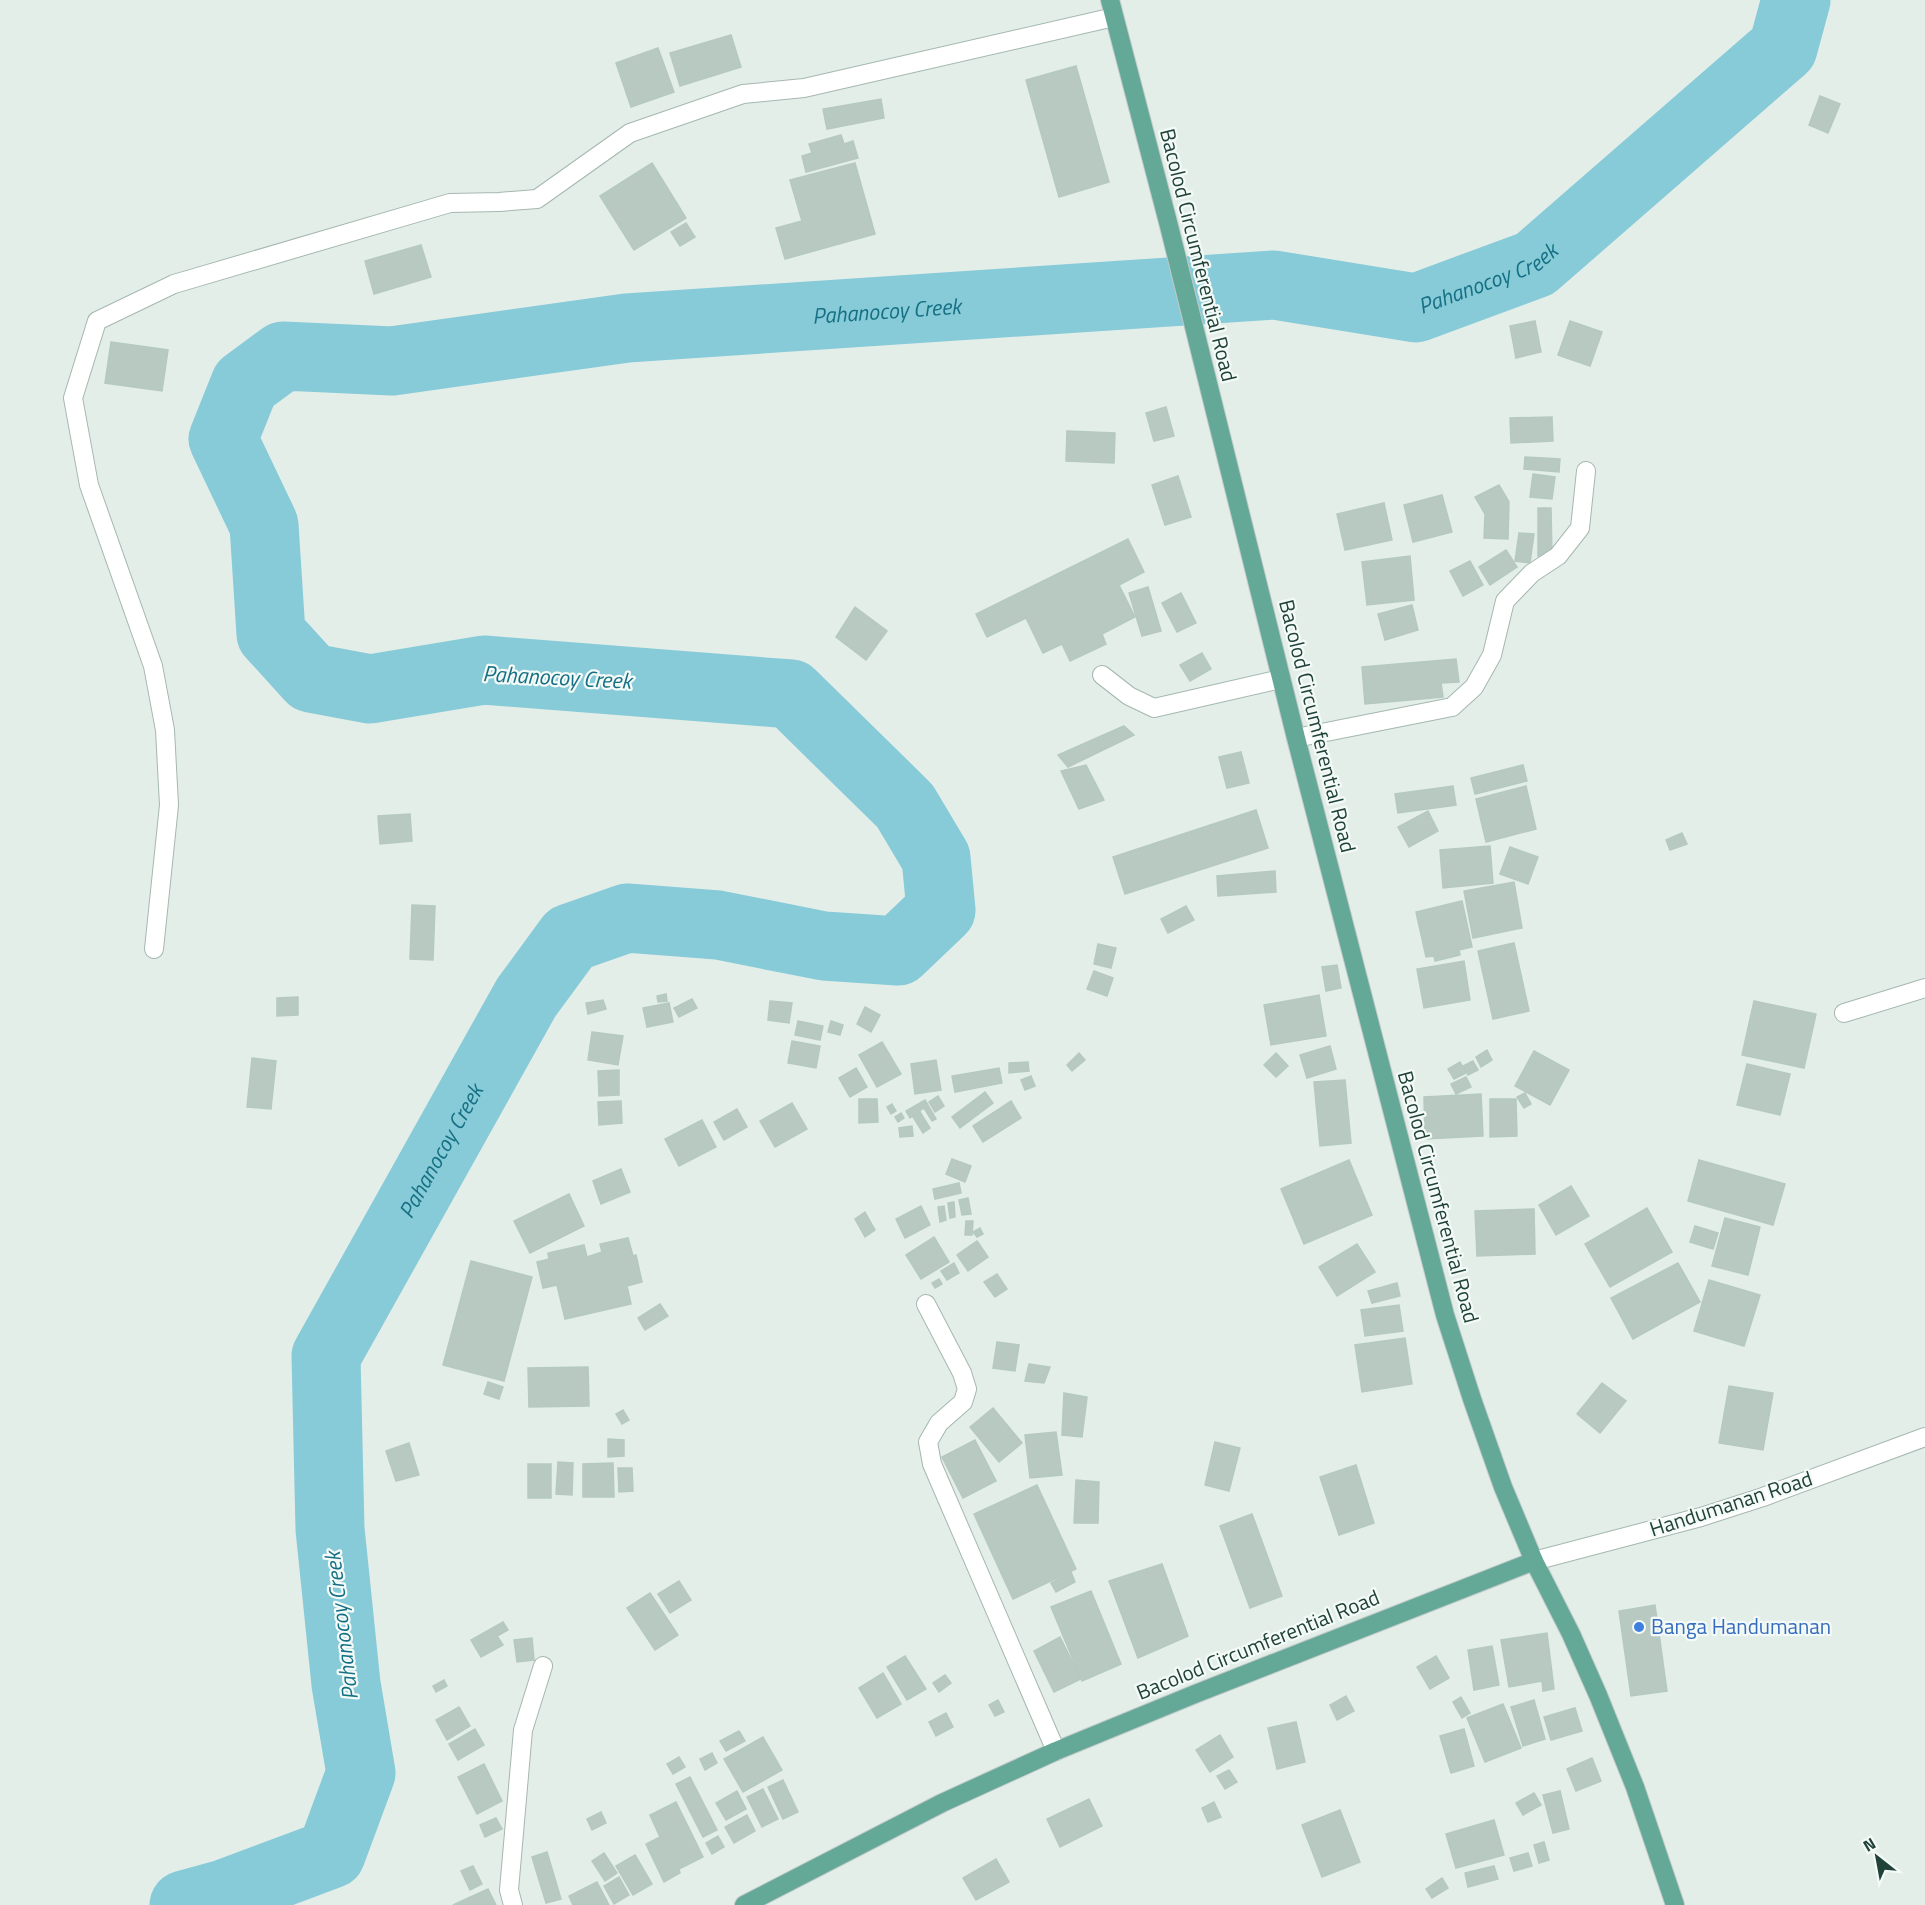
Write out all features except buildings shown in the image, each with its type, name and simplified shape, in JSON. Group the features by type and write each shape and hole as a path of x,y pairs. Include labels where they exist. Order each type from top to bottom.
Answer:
{"main road":[{"name":"Bacolod Circumferential Road","path":"744,1905 942,1803 1056,1751 1534,1561 1491,1454 1445,1314 1296,738 1112,9"},
{"path":"1534,1561 1571,1634 1606,1716 1635,1787 1675,1905"}],"street":[{"path":"154,949 169,805 165,730 153,666 89,485 73,398 97,321 174,284 399,217 450,203 537,199 630,133 743,94 804,88 1112,9"},
{"path":"1296,738 1452,707 1474,687 1492,655 1505,602 1532,573 1558,556 1580,528 1586,471"},
{"path":"1102,675 1129,696 1154,708 1281,679"},
{"path":"1845,1013 1925,988"},
{"path":"926,1304 962,1373 967,1389 963,1402 939,1424 927,1442 932,1464 1056,1751"},
{"name":"Handumanan Road","path":"1534,1561 1701,1517 1763,1497 1925,1437"},
{"path":"513,1905 509,1890 524,1730 543,1666"}],"waterway":[{"name":"Pahanocoy Creek","path":"184,1905 224,1894 331,1854 361,1773 346,1684 330,1529 326,1356 526,998 570,938 627,918 718,925 824,946 898,951 941,910 936,858 905,806 791,694 484,670 370,689 311,678 271,634 264,525 223,439 245,384 283,356 392,361 627,328 1274,285 1416,308 1535,264 1783,48 1796,0"}],"place":[{"name":"Banga Handumanan","path":"1639,1627"}]}
